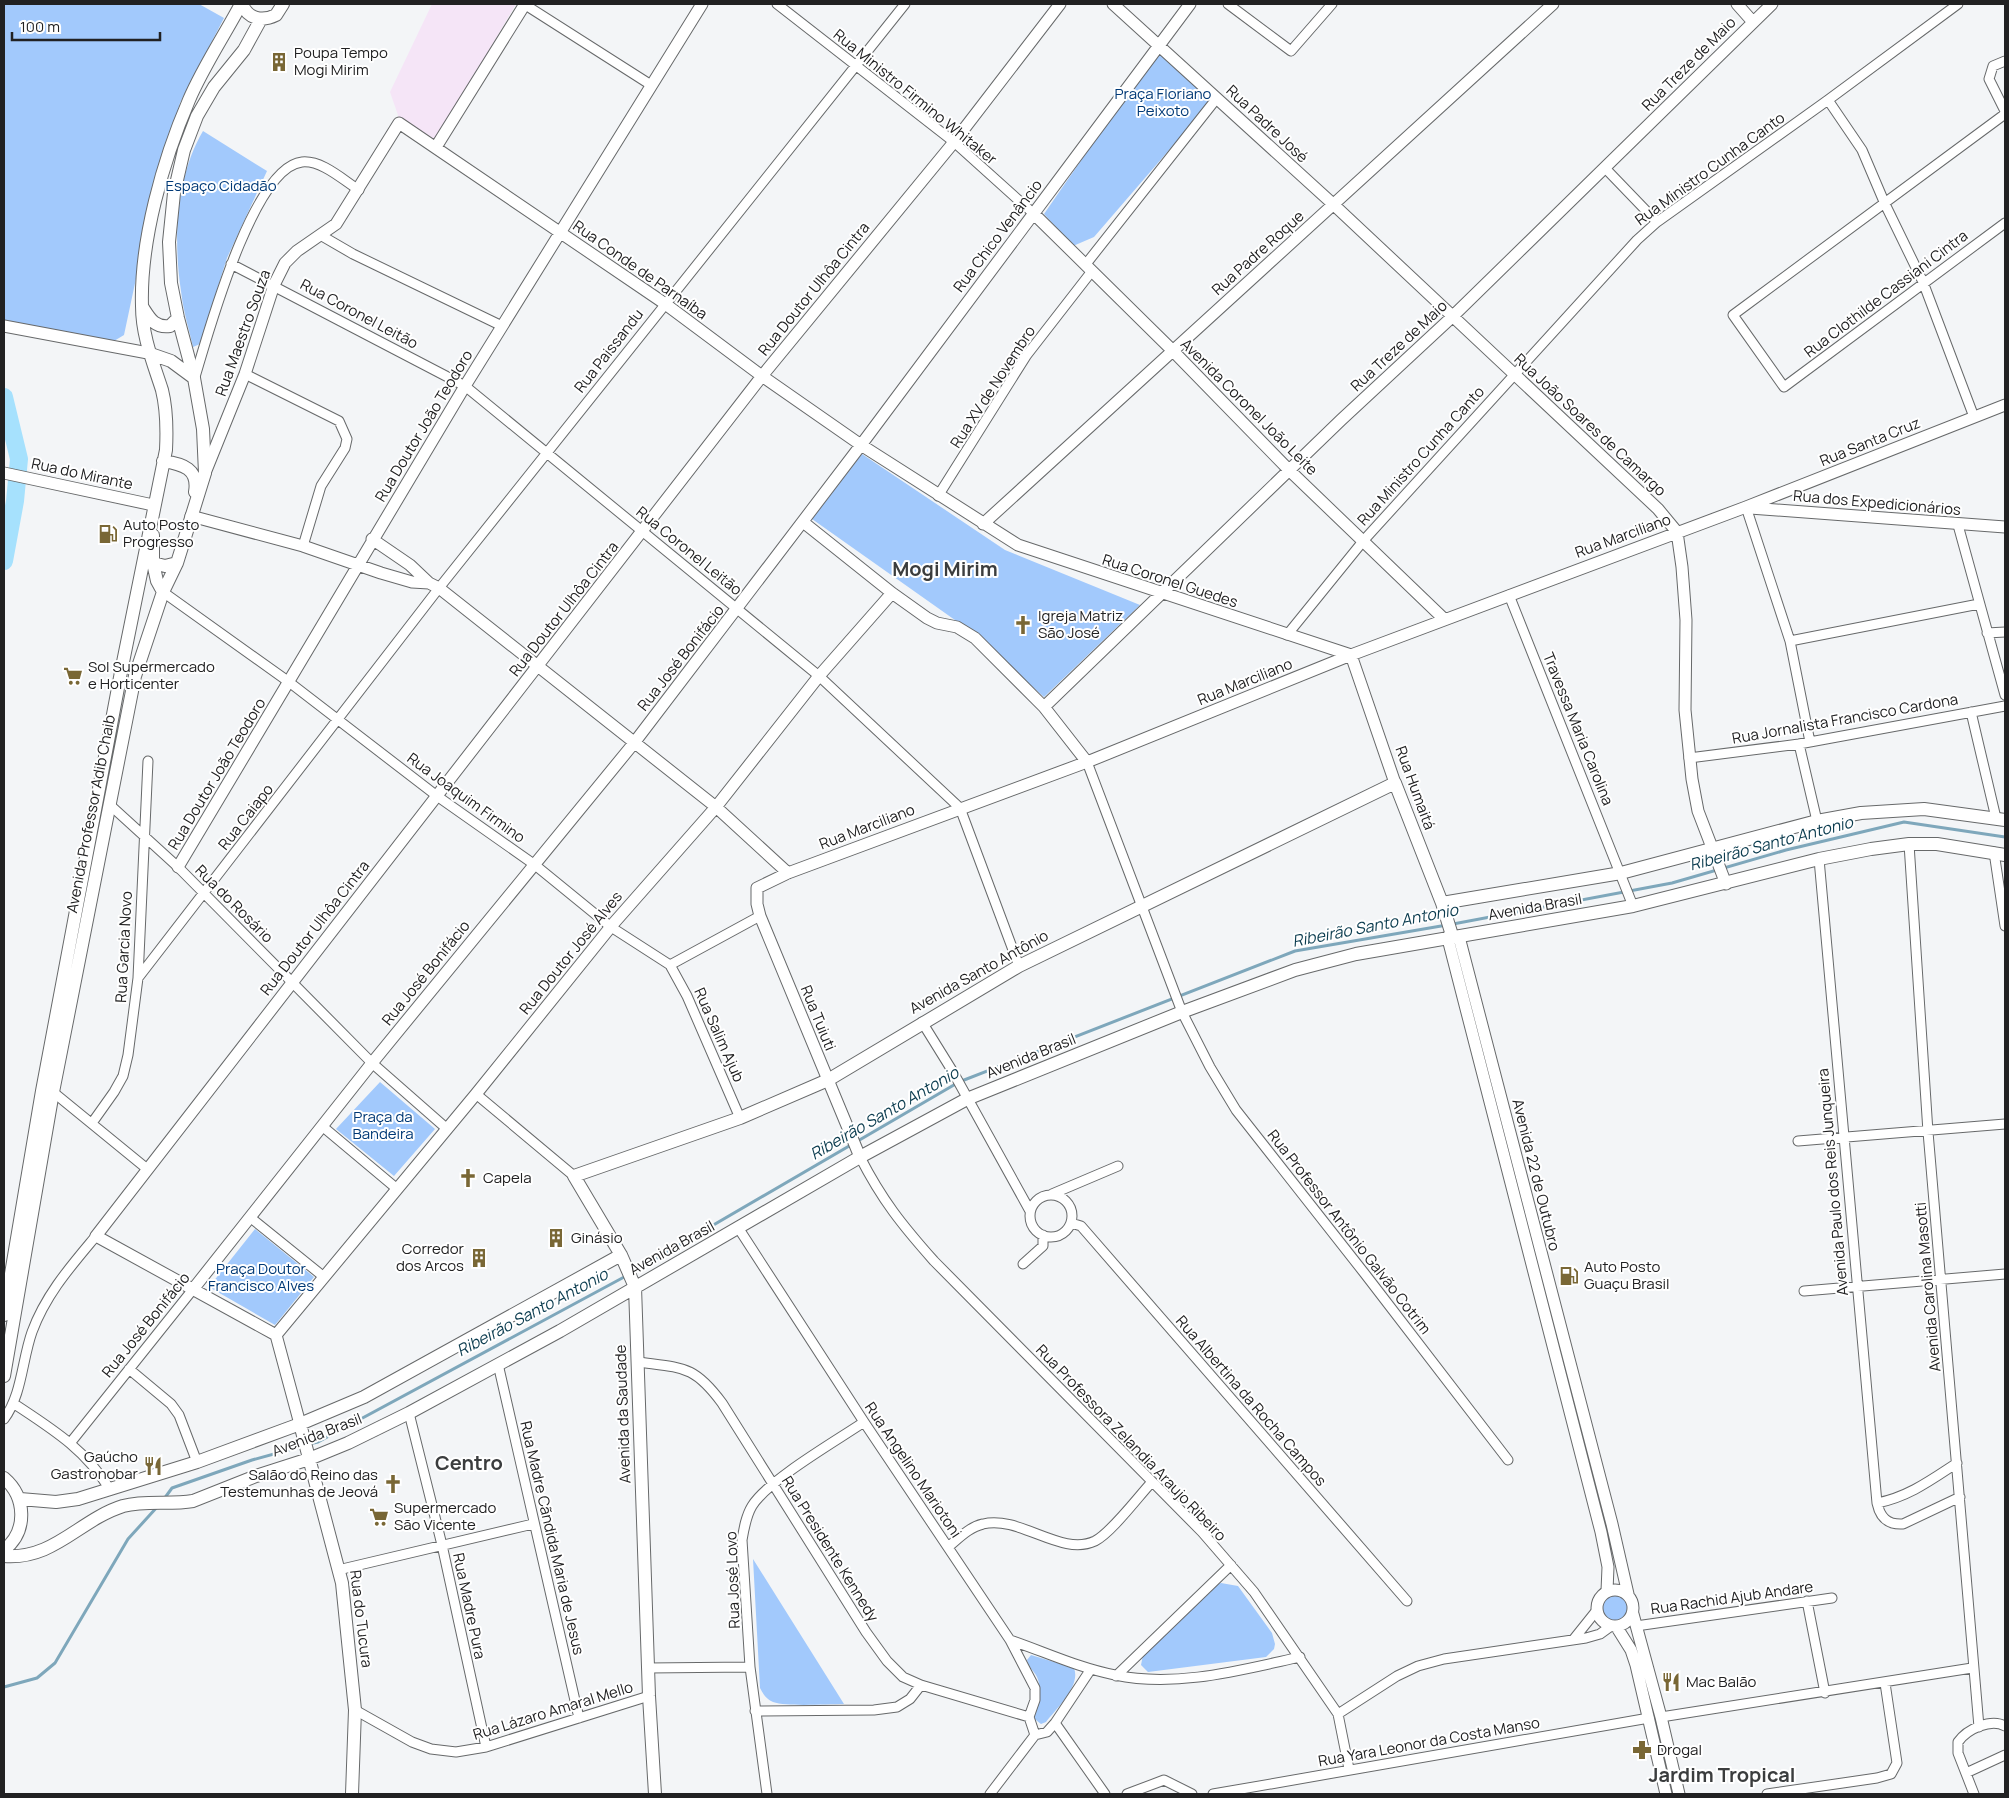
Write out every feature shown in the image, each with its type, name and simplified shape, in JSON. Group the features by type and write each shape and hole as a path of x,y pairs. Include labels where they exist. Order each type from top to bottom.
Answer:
{"main road":[{"path":"242,4 249,14 261,19 276,15 283,4"},
{"name":"Avenida Professor Adib Chaib","path":"4,1315 44,1082 163,461 167,423 162,392 148,353 142,306 148,243 167,162 189,100 242,4"},
{"name":"Avenida Professor Adib Chaib","path":"4,1376 52,1092 135,676 163,592 177,563 206,473 203,429 194,378 171,283 169,242 174,193 184,150 197,116 214,87 244,50 261,19"},
{"path":"142,306 153,323 158,326 170,326 178,318"},
{"path":"148,353 178,365 194,378"},
{"path":"163,461 184,466 195,476 196,484 191,516"},
{"path":"154,505 153,563 157,581 163,592"},
{"path":"153,563 165,566 177,563"},
{"name":"Avenida Santo Antônio","path":"574,1176 740,1118 828,1080 922,1022 1019,966 1395,783"},
{"name":"Rua Humaitá","path":"1395,783 1444,908 1452,934"},
{"name":"Avenida Brasil","path":"1444,908 1623,879 1714,854 1817,820 1861,813 1916,809 1942,810 2001,819"},
{"name":"Avenida Brasil","path":"4,1556 26,1556 46,1551 105,1513 125,1506 146,1503 174,1504 207,1496 308,1456 348,1443 409,1413 498,1364 633,1282 739,1229 858,1153 965,1094 1180,1007 1294,970 1356,954 1452,934 1632,903 1819,859 1909,844 1937,844 2000,853"},
{"name":"Avenida da Saudade","path":"574,1176 633,1282 638,1362 649,1696 656,1794"},
{"name":"Avenida Brasil","path":"20,1499 56,1502 78,1499 301,1428 364,1397 622,1260"},
{"name":"Rua do Tucura","path":"301,1428 342,1583 355,1710 352,1794"},
{"path":"4,1478 11,1484 20,1499 22,1513 20,1526 15,1538 4,1550"}],"street":[{"path":"436,147 524,4 651,85"},
{"name":"Rua Doutor João Teodoro","path":"178,867 372,539 559,232 702,4"},
{"name":"Rua Ministro Firmino Whitaker","path":"777,4 954,142 1034,214"},
{"name":"Rua Paissandu","path":"339,719 434,586 546,453 905,4"},
{"name":"Rua Doutor Ulhôa Cintra","path":"96,1236 146,1168 539,666 762,376 954,142 1060,4"},
{"name":"Rua Padre José","path":"1113,4 1334,205"},
{"name":"Rua Chico Venâncio","path":"803,522 1190,4"},
{"path":"1228,4 1291,51 1332,4"},
{"name":"Rua Padre Roque","path":"983,524 1553,4"},
{"path":"1737,4 1753,22"},
{"name":"Rua Treze de Maio","path":"1044,707 1289,470 1452,317 1772,4"},
{"name":"Rua Ministro Cunha Canto","path":"1287,635 1364,540 1636,240 1657,222 1958,4"},
{"path":"1884,204 2005,113 1989,79 1993,66 2005,61"},
{"path":"1089,267 1217,98"},
{"path":"1828,100 1862,150 1884,204 1923,282 1974,417"},
{"name":"Rua Conde de Parnaíba","path":"399,124 436,147 664,304 762,376 938,496"},
{"name":"Rua Maestro Souza","path":"206,473 245,374 274,285 285,264 296,251 322,236 336,224 360,190 399,124"},
{"path":"194,378 231,264 259,204 278,176 300,162 309,162 321,166 360,190"},
{"path":"1605,168 1657,222"},
{"name":"Rua Clothilde Cassiani Cintra","path":"1884,204 1733,315 1784,387 2005,223"},
{"name":"Rua João Soares de Camargo","path":"1334,205 1658,509 1677,532"},
{"name":"Avenida Coronel João Leite","path":"1034,214 1173,351 1289,470 1364,540 1444,619"},
{"path":"322,236 353,254 502,326"},
{"name":"Rua Coronel Leitão","path":"231,264 465,386 819,676 960,808 1019,966"},
{"name":"Rua XV de Novembro","path":"938,496 1026,356 1089,267"},
{"path":"4,326 148,353"},
{"path":"245,374 339,421 345,431 347,439 345,448 320,486 303,546"},
{"name":"Rua Santa Cruz","path":"1746,507 2005,405"},
{"name":"Rua do Mirante","path":"6,474 154,505"},
{"name":"Rua Coronel Guedes","path":"938,496 1018,545 1161,594 1351,655"},
{"path":"1746,507 1790,641 1810,742"},
{"name":"Rua Marciliano","path":"757,888 788,874 960,808 1087,762 1444,619 1746,507"},
{"name":"Rua dos Expedicionários","path":"1746,507 1958,525 2005,527"},
{"path":"191,516 303,546 412,582 434,586"},
{"path":"803,522 892,593 932,620 958,626 970,634 1044,707 1087,762"},
{"name":"Rua José Bonifácio","path":"71,1442 251,1218 372,1063 634,743 803,522"},
{"path":"1958,525 2005,695"},
{"path":"1677,532 1686,620 1685,710 1688,758 1698,811 1724,880"},
{"path":"372,539 410,565 434,586 539,666 716,807 788,874"},
{"name":"Rua Joaquim Firmino","path":"163,592 339,719 437,796 535,865 611,927 670,965"},
{"name":"Rua Doutor José Alves","path":"276,1335 396,1188 476,1094 611,927 716,807 819,676 892,593"},
{"name":"Travessa Maria Carolina","path":"1509,595 1632,903"},
{"path":"1790,641 1979,604"},
{"path":"1987,633 2005,632"},
{"name":"Rua Humaitá","path":"1351,655 1395,783"},
{"name":"Rua Jornalista Francisco Cardona","path":"1688,758 1799,744 2005,706"},
{"path":"1971,712 2001,819"},
{"name":"Rua Caiapo","path":"138,978 339,719"},
{"path":"1799,744 1817,820"},
{"name":"Rua Garcia Novo","path":"92,1123 123,1076 128,1055 138,978 143,836 148,761"},
{"name":"Rua Professor Antônio Galvão Cotrim","path":"1087,762 1180,1007 1210,1067 1236,1110 1366,1274 1508,1460"},
{"name":"Rua do Rosário","path":"110,805 178,867 372,1063 446,1128"},
{"name":"Avenida Carolina Masotti","path":"1909,844 1928,1132 1960,1497 1972,1668 1979,1728"},
{"path":"2000,853 2005,926"},
{"name":"Avenida Paulo dos Reis Junqueira","path":"1819,859 1845,1139 1856,1287 1877,1503"},
{"name":"Rua Tuiuti","path":"757,888 757,904 760,916 858,1153"},
{"path":"670,965 760,916"},
{"name":"Avenida 22 de Outubro","path":"1452,934 1601,1532 1608,1567 1606,1591"},
{"name":"Avenida 22 de Outubro","path":"1452,934 1612,1524 1628,1594"},
{"name":"Rua Salim Ajub","path":"670,965 688,996 740,1118"},
{"path":"922,1022 953,1072 1030,1211 1032,1225 1043,1235 1056,1236 1063,1234 1071,1224 1073,1217 1069,1204 1059,1196 1052,1194"},
{"path":"52,1092 146,1168"},
{"name":"Avenida da Saudade","path":"476,1094 574,1176"},
{"path":"1798,1141 1845,1139 2005,1124"},
{"path":"322,1126 396,1188"},
{"name":"Rua Professora Zelandia Araujo Ribeiro","path":"858,1153 878,1192 897,1219 934,1261 1151,1483 1202,1532 1254,1592 1338,1714 1349,1769"},
{"path":"1030,1211 1038,1199 1118,1166"},
{"path":"251,1218 324,1277"},
{"name":"Rua Albertina da Rocha Campos","path":"1071,1224 1081,1226 1407,1601"},
{"name":"Rua Angelino Mariotoni","path":"739,1229 864,1422 1010,1640 1035,1688 1029,1717"},
{"path":"1023,1264 1042,1246 1043,1235"},
{"path":"4,1419 13,1404 31,1333 43,1304 59,1280 96,1236 194,1288 276,1335"},
{"path":"1804,1290 2005,1274"},
{"name":"Rua do Tucura","path":"276,1335 301,1428"},
{"name":"Rua Presidente Kennedy","path":"638,1362 672,1367 695,1373 707,1383 722,1403 866,1632 887,1661 903,1677 921,1685 1029,1717"},
{"name":"Rua Madre Cãndida Maria de Jesus","path":"498,1364 533,1524 579,1718"},
{"path":"129,1370 171,1404 179,1415 197,1462"},
{"path":"13,1404 71,1442 96,1467 110,1488"},
{"name":"Rua Madre Pura","path":"409,1413 442,1546 486,1748"},
{"name":"Rua José Lovo","path":"766,1794 750,1667 742,1540 745,1521 752,1505 773,1484 864,1422"},
{"path":"1957,1463 1913,1491 1897,1499 1877,1503 1884,1520 1893,1524 1903,1524 1960,1497"},
{"path":"948,1547 968,1531 982,1524 996,1522 1015,1525 1065,1543 1083,1545 1097,1540 1151,1483"},
{"path":"338,1570 533,1524"},
{"path":"1116,1676 1231,1565"},
{"path":"1666,1794 1655,1717 1633,1614 1633,1603 1628,1594 1618,1589 1606,1591 1598,1600 1597,1610 1600,1619 1613,1626 1634,1657 1655,1717 1679,1794"},
{"name":"Rua Rachid Ajub Andare","path":"1636,1626 1832,1598"},
{"path":"1807,1602 1825,1693"},
{"path":"1573,1640 1597,1610"},
{"path":"1338,1714 1397,1676 1418,1666 1444,1660 1594,1636 1613,1626 1626,1623 1633,1614"},
{"path":"1010,1640 1091,1669 1116,1676 1140,1679 1220,1674 1300,1657"},
{"path":"648,1668 750,1667"},
{"name":"Rua Yara Leonor da Costa Manso","path":"1212,1794 1655,1717 1825,1693 1972,1668"},
{"path":"990,1794 1035,1735 1047,1732 1055,1723 1091,1669"},
{"path":"1767,1794 1877,1778 1891,1774 1896,1763 1885,1683"},
{"path":"755,1711 874,1710 897,1706 910,1699 921,1685"},
{"name":"Rua Lázaro Amaral Mello","path":"355,1710 412,1742 431,1749 456,1752 486,1748 649,1696"},
{"path":"1029,1717 1035,1735"},
{"path":"1974,1794 1958,1753 1957,1744 1961,1737 1994,1722 2005,1726"},
{"path":"1055,1723 1105,1794"},
{"path":"1966,1773 2005,1755"},
{"path":"1127,1794 1164,1780 1192,1794"}],"shaded area":[{"path":"432,4 516,4 436,141 399,118 390,92"}],"green space":[{"path":"4,4 199,4 224,18 180,103 154,194 124,335 114,341 4,320"},
{"name":"Praça Floriano Peixoto","path":"1158,49 1214,98 1094,237 1073,246 1044,214"},
{"name":"Espaço Cidadão","path":"203,131 267,171 227,258 200,344 193,347 182,298 177,250 177,229 182,188 187,168"},
{"path":"862,454 1005,550 1140,605 1044,697 962,625 812,519"},
{"name":"Praça da Bandeira","path":"380,1082 435,1129 394,1176 336,1129"},
{"name":"Praça Doutor Francisco Alves","path":"255,1229 314,1277 275,1325 209,1287"},
{"path":"753,1559 844,1704 780,1704 771,1701 762,1692 760,1688"},
{"path":"1221,1583 1238,1586 1272,1633 1275,1644 1274,1649 1266,1657 1148,1672 1141,1665 1143,1655 1216,1585"},
{"path":"1615,1593 1625,1597 1629,1607 1625,1617 1615,1621 1605,1617 1601,1607 1605,1597"},
{"path":"1031,1655 1074,1668 1074,1682 1067,1696 1046,1722 1041,1724 1032,1717 1038,1697 1039,1682 1027,1660"}],"waterway":[{"path":"4,397 19,459 15,501 4,561"},
{"name":"Ribeirão Santo Antonio","path":"1453,924 1672,883 1786,850 1904,822 2005,837"},
{"name":"Ribeirão Santo Antonio","path":"631,1273 959,1082 1295,951 1447,925"},
{"name":"Ribeirão Santo Antonio","path":"309,1444 318,1442 626,1276"},
{"name":"Ribeirão Santo Antonio","path":"164,1499 172,1488 252,1460 303,1446"},
{"name":"Ribeirão Santo Antonio","path":"4,1687 37,1678 55,1663 128,1539 158,1506"}],"place":[{"name":"Poupa Tempo Mogi Mirim","path":"279,62"},
{"name":"Auto Posto Progresso","path":"108,534"},
{"name":"Igreja Matriz São José","path":"1023,625"},
{"name":"Sol Supermercado e Horticenter","path":"73,676"},
{"name":"Capela","path":"468,1178"},
{"name":"Ginásio","path":"556,1238"},
{"name":"Corredor dos Arcos","path":"479,1258"},
{"name":"Auto Posto Guaçu Brasil","path":"1569,1276"},
{"name":"Gaúcho Gastronobar","path":"153,1466"},
{"name":"Salão do Reino das Testemunhas de Jeová","path":"393,1484"},
{"name":"Supermercado São Vicente","path":"379,1517"},
{"name":"Mac Balão","path":"1671,1682"},
{"name":"Drogal","path":"1642,1750"}],"district":[{"name":"Mogi Mirim","path":"945,569"},
{"name":"Centro","path":"469,1463"},
{"name":"Jardim Tropical","path":"1722,1775"}]}
